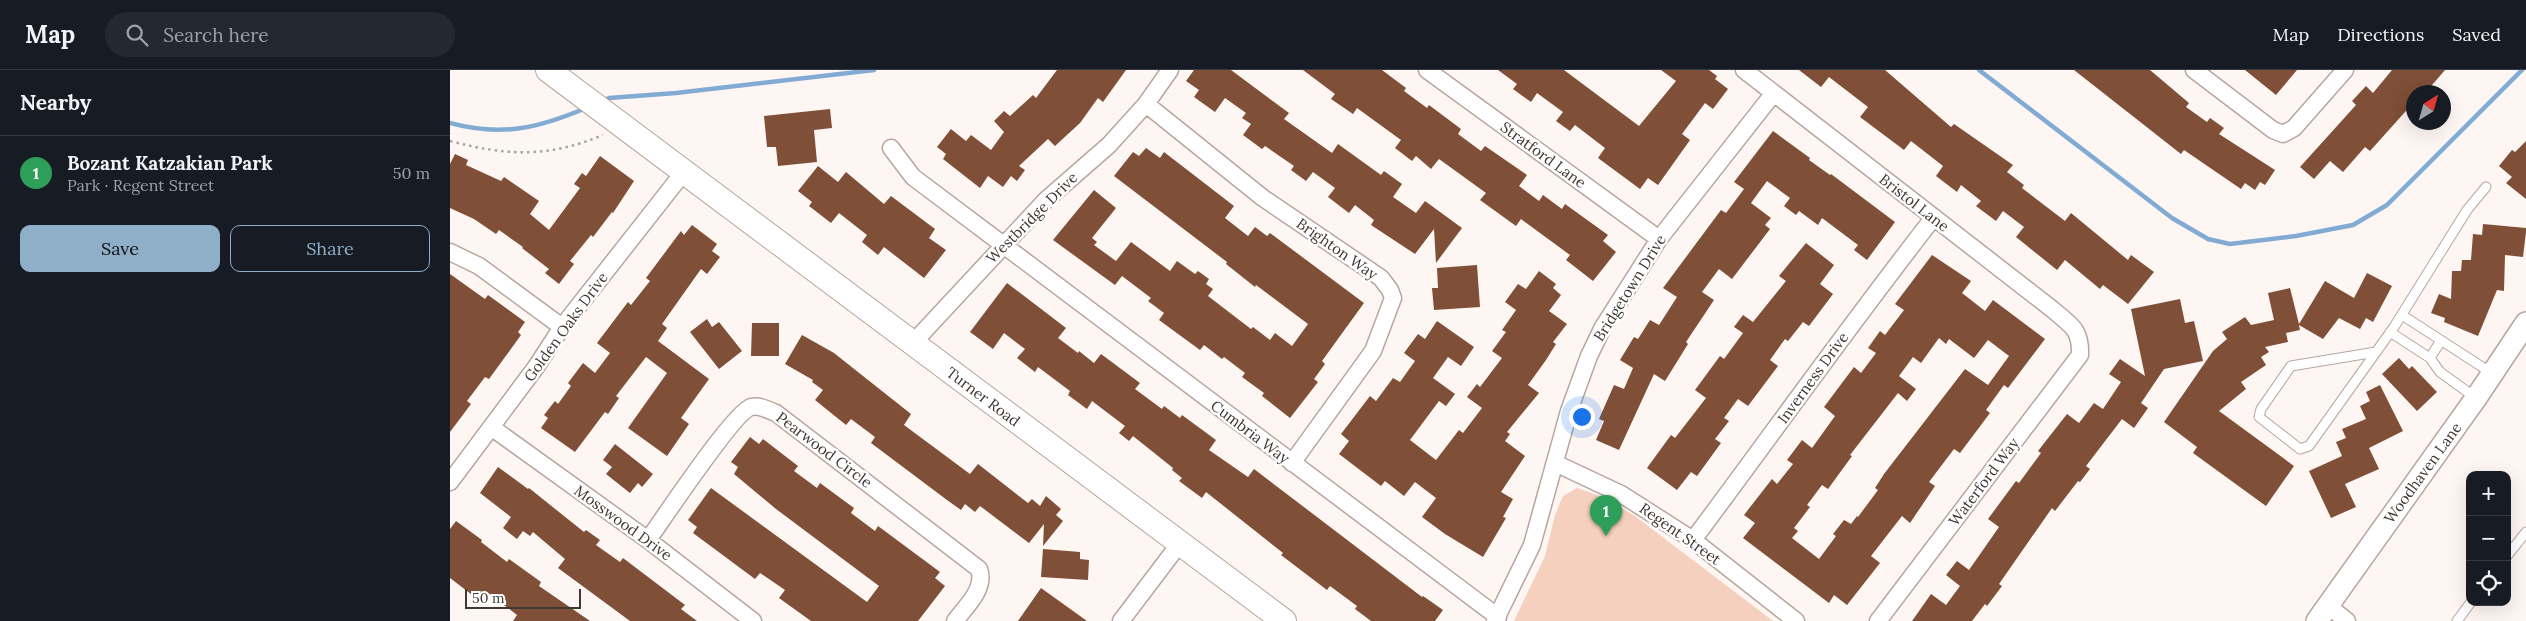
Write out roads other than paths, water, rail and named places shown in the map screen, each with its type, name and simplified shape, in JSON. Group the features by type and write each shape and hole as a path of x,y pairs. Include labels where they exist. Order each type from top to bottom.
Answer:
{"main road":[{"name":"Turner Road","path":"548,70 1284,621"}],"street":[{"name":"Westbridge Drive","path":"912,344 1046,200 1109,145 1146,104 1170,70"},
{"name":"Stratford Lane","path":"1428,70 1659,239"},
{"name":"Bristol Lane","path":"1744,70 1772,94 2052,309 2073,327 2081,339"},
{"path":"2194,70 2273,130 2283,134 2294,128 2345,70"},
{"name":"Bridgetown Drive","path":"1496,619 1532,545 1569,411 1589,356 1603,327 1659,239 1772,94"},
{"name":"Brighton Way","path":"1146,104 1263,198 1381,278 1390,290 1392,305 1373,351 1292,463"},
{"name":"Cumbria Way","path":"891,148 913,177 1496,619"},
{"name":"Golden Oaks Drive","path":"450,482 536,367 562,327 683,172"},
{"name":"Inverness Drive","path":"1693,540 1874,294 1934,218"},
{"path":"450,252 479,266 562,327"},
{"name":"Woodhaven Lane","path":"2322,613 2493,374 2526,323"},
{"name":"Waterford Way","path":"1878,621 2080,355 2081,339"},
{"name":"Pearwood Circle","path":"648,540 731,426 749,407 759,406 776,413 979,569 981,576 979,588 955,621"},
{"name":"Mosswood Drive","path":"491,427 648,540 753,621"},
{"name":"Regent Street","path":"1555,463 1621,494 1693,540 1796,621"},
{"path":"1122,621 1180,543"},
{"path":"2322,613 2347,621"}],"lane":[{"path":"2376,352 2290,366 2261,409 2259,417 2300,449 2309,446 2376,352 2402,315 2467,210 2486,187"},
{"path":"2402,315 2440,342 2451,345 2493,374"},
{"path":"2390,332 2430,358 2440,372 2476,398"},
{"path":"2430,358 2440,342"},
{"path":"2511,551 2526,532"},
{"path":"2457,621 2468,606"}],"waterway":[{"path":"602,101 609,98 676,93 874,70"},
{"path":"1979,70 2172,218 2208,239 2230,244 2296,236 2353,225 2387,205 2522,70"},
{"path":"450,123 503,130 552,121 586,108"}],"place":[{"name":"Bozant Katzakian Park","path":"1606,536"}]}
